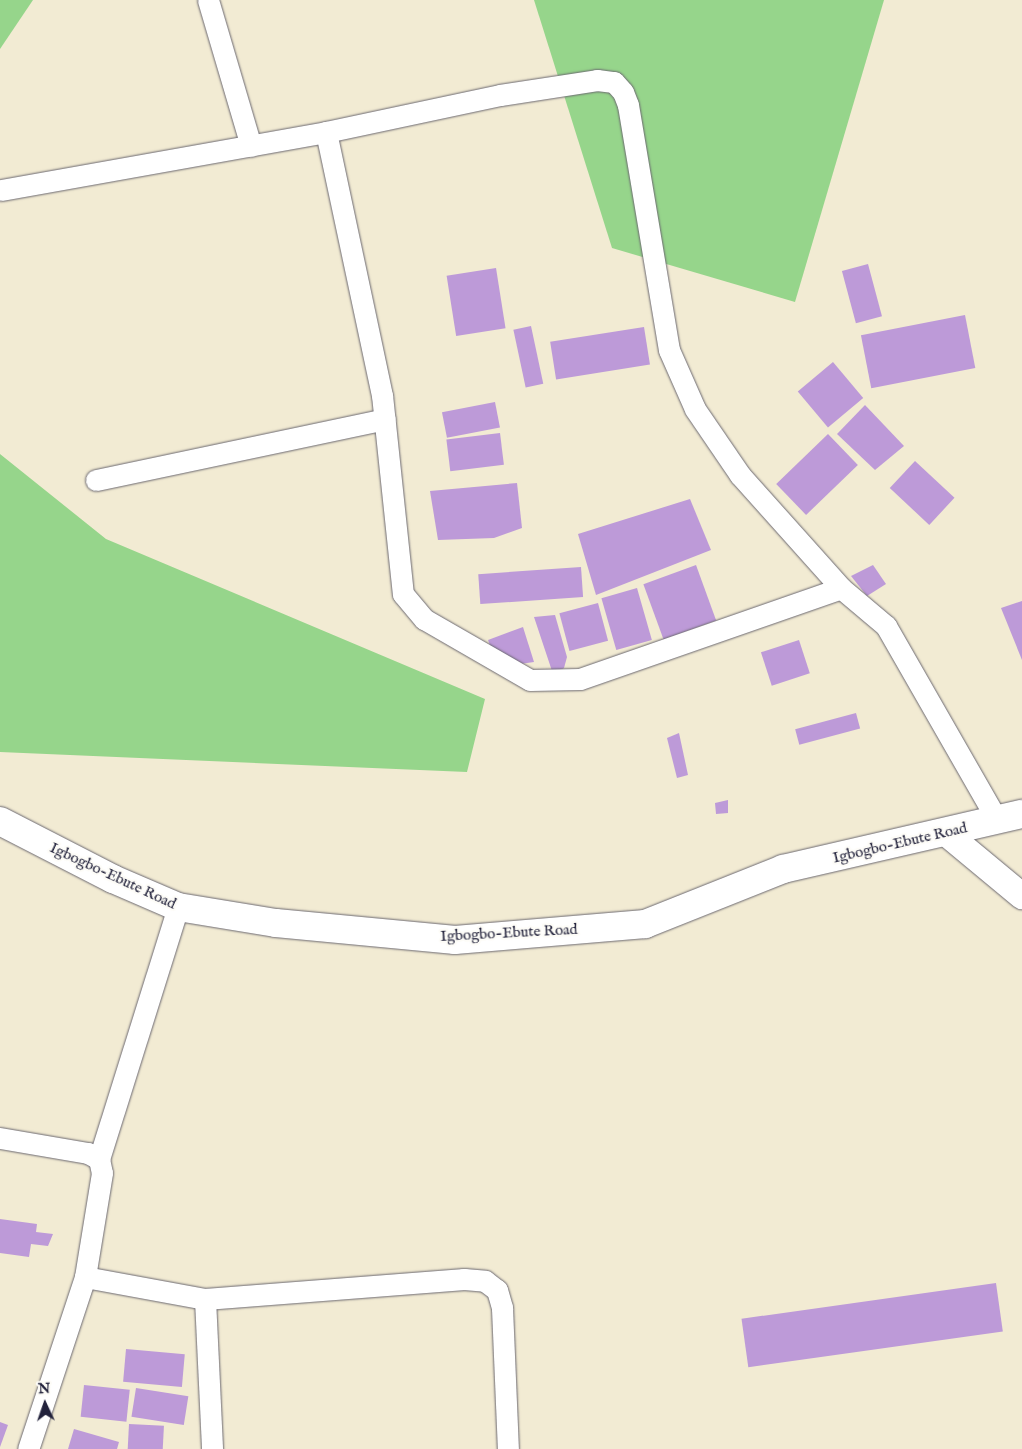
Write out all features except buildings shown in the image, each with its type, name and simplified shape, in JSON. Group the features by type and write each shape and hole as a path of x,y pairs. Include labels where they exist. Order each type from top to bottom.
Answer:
{"main road":[{"name":"Igbogbo-Ebute Road","path":"0,821 113,879 178,907 276,923 455,940 645,924 783,869 1010,817"}],"street":[{"path":"208,0 251,146"},
{"path":"1,190 326,132 500,95 597,80 614,82 624,92 628,105 669,350 692,400 740,475 841,588 886,626 1010,817"},
{"path":"326,132 385,419 403,594 424,619 530,680 580,679 841,588"},
{"path":"96,480 385,419"},
{"path":"946,833 1022,896"},
{"path":"28,1449 85,1277 102,1173 99,1159 178,907"},
{"path":"0,1138 88,1153 99,1159"},
{"path":"85,1277 205,1299 464,1279 485,1281 497,1290 502,1308 508,1449"},
{"path":"205,1299 212,1449"}],"green space":[{"path":"0,0 33,0 0,49"},
{"path":"534,0 884,0 795,302 612,248"},
{"path":"0,454 106,539 485,699 467,772 0,752"}]}
